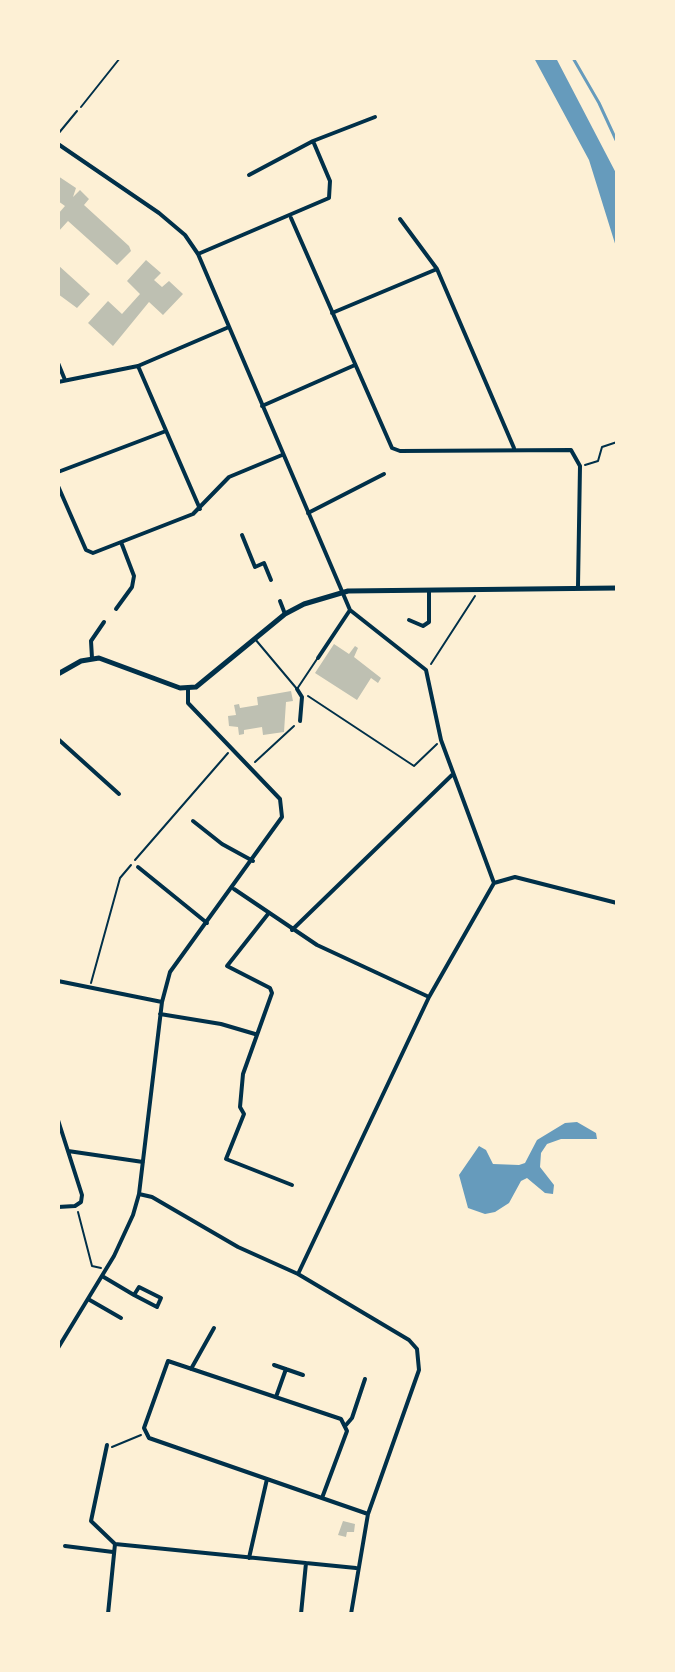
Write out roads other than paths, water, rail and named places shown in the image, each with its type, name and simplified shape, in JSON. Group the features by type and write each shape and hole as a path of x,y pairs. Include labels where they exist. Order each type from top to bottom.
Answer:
{"street":[{"path":"249,175 313,141 375,117"},
{"path":"198,254 291,218 329,198 330,181 313,141"},
{"path":"58,144 159,213 185,235 198,254 340,593 350,610 426,670 452,775 494,883"},
{"path":"291,218 392,448 400,451 571,450 580,466 578,586"},
{"path":"400,219 437,269 514,448"},
{"path":"332,313 437,269"},
{"path":"58,382 138,366 229,327"},
{"path":"58,363 65,380"},
{"path":"262,406 355,365"},
{"path":"138,366 200,509"},
{"path":"58,472 166,431"},
{"path":"58,486 89,553 200,509 229,477 282,455"},
{"path":"308,513 384,474"},
{"path":"58,504 64,501"},
{"path":"242,535 255,567 264,563 271,580"},
{"path":"116,609 132,587 134,576 121,542"},
{"path":"58,674 92,658 107,659 188,689 202,684 254,637 285,614 340,593 479,587 616,588"},
{"path":"409,620 423,626 429,622 429,588"},
{"path":"280,601 285,614"},
{"path":"318,658 350,610"},
{"path":"92,658 91,641 104,622"},
{"path":"58,1348 106,1269 133,1215 139,1194 162,1002 177,959 234,889 277,827 283,808 274,791 251,765 188,703 188,689"},
{"path":"297,689 302,697 300,721"},
{"path":"58,739 119,794"},
{"path":"292,930 452,775"},
{"path":"193,821 222,844 233,847 253,861"},
{"path":"138,867 207,923"},
{"path":"298,1274 429,997 494,883 515,877 617,903"},
{"path":"234,889 292,930 429,997"},
{"path":"268,914 227,966 270,988 272,993 243,1074 240,1107 244,1114 226,1159 292,1185"},
{"path":"58,981 162,1002"},
{"path":"160,1014 221,1024 255,1034"},
{"path":"58,1120 81,1202 75,1206 58,1207"},
{"path":"68,1151 143,1162"},
{"path":"139,1194 152,1197 238,1247 298,1274 409,1340 421,1359 368,1514 356,1568 351,1614"},
{"path":"102,1276 134,1295 157,1307 161,1298 139,1287 134,1295"},
{"path":"88,1299 121,1318"},
{"path":"191,1369 214,1328"},
{"path":"322,1498 347,1431 341,1419 168,1361 145,1434 267,1479 368,1514"},
{"path":"274,1365 303,1375"},
{"path":"276,1397 286,1369"},
{"path":"346,1425 352,1418 365,1379"},
{"path":"107,1445 91,1521 115,1544 356,1568"},
{"path":"249,1558 267,1479"},
{"path":"108,1614 115,1544"},
{"path":"65,1546 113,1552"},
{"path":"301,1614 306,1563"}],"lane":[{"path":"58,134 77,111"},
{"path":"254,637 297,689 318,658"}],"water":[{"path":"534,58 556,58 617,175 617,250 589,160"},
{"path":"577,1122 596,1133 597,1139 561,1139 547,1144 541,1153 540,1167 554,1185 553,1194 545,1193 527,1178 521,1181 509,1203 495,1212 485,1214 468,1208 459,1175 479,1146 486,1150 493,1164 519,1165 525,1163 537,1140 565,1123"}],"waterway":[{"path":"573,58 617,142"}]}
